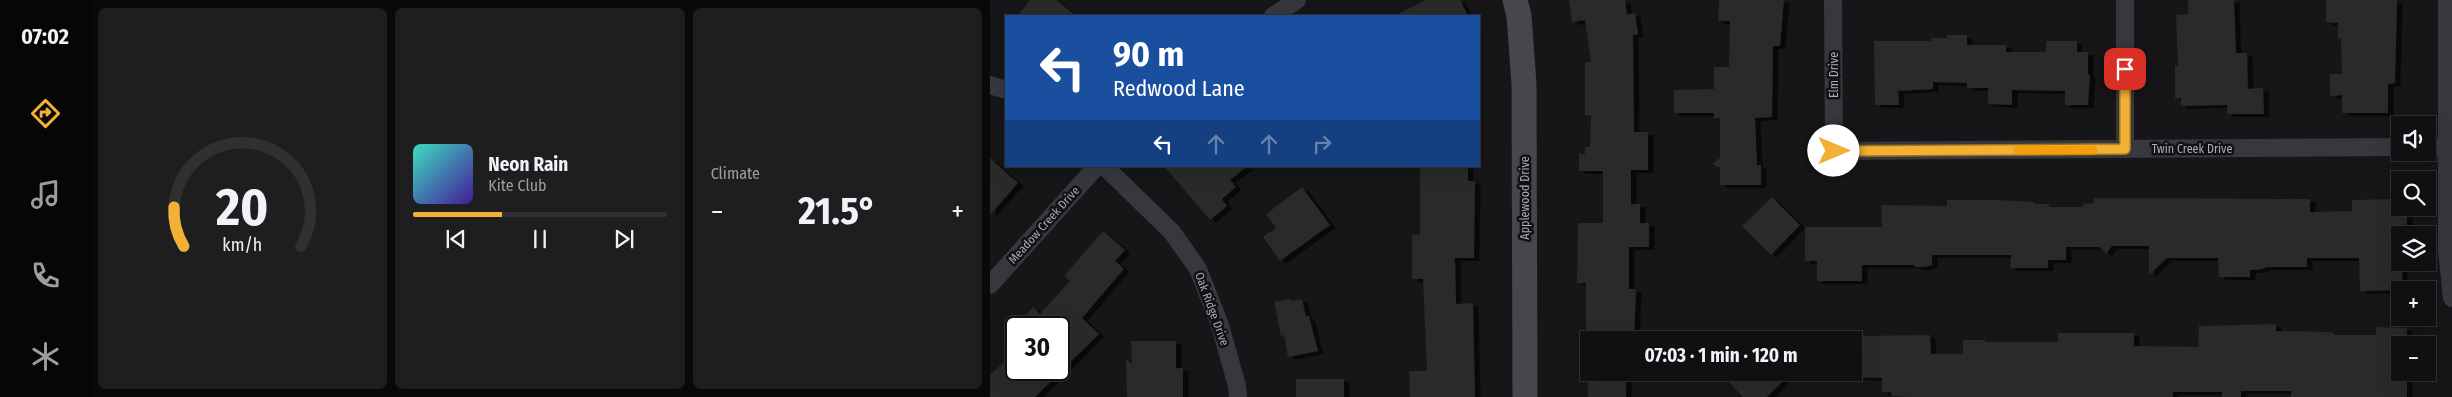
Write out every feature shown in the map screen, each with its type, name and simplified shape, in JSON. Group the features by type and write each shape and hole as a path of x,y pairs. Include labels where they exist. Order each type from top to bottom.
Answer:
{"street":[{"path":"1274,15 1297,0"},
{"name":"Applewood Drive","path":"1515,0 1519,16 1524,84 1525,397"},
{"name":"Elm Drive","path":"1834,0 1834,151"},
{"path":"2125,0 2125,149"},
{"path":"2447,0 2450,147 2447,250 2452,298"},
{"path":"990,85 1005,90"},
{"name":"Twin Creek Drive","path":"1834,151 2391,147"},
{"path":"2436,147 2450,147"},
{"name":"Meadow Creek Drive","path":"990,285 1096,167"},
{"name":"Oak Ridge Drive","path":"1105,167 1172,232 1198,269 1220,325 1237,386 1238,397"}],"building":[{"path":"1030,0 1056,0 1076,15 1019,15"},
{"path":"1426,0 1460,0 1468,15 1396,15"},
{"path":"1569,0 1625,0 1627,15 1635,13 1638,34 1633,35 1634,132 1648,132 1648,170 1631,170 1631,204 1640,204 1640,223 1649,223 1649,247 1629,247 1629,289 1636,289 1634,331 1586,331 1586,283 1577,283 1578,223 1603,223 1603,171 1579,171 1579,154 1585,154 1585,147 1590,147 1591,115 1585,115 1585,62 1591,62 1585,20 1572,22"},
{"path":"1719,0 1784,0 1780,46 1773,46 1772,117 1755,118 1757,165 1761,165 1761,185 1720,185 1720,168 1712,164 1720,158 1720,118 1714,118 1714,113 1674,113 1674,90 1714,89 1714,67 1729,67 1730,21 1718,21"},
{"path":"2188,0 2234,0 2236,53 2247,53 2248,89 2263,88 2264,114 2227,114 2227,105 2181,106 2181,98 2175,98 2175,66 2178,66 2176,15 2188,14"},
{"path":"2326,0 2397,0 2395,83 2388,84 2388,113 2342,113 2342,95 2330,96 2330,74 2342,74 2341,38 2338,38 2338,23 2326,22"},
{"path":"1947,35 1967,35 1967,45 2006,45 2006,52 2046,52 2046,41 2077,41 2077,52 2088,52 2088,73 2090,76 2088,105 2065,105 2065,91 2012,90 2012,105 1988,104 1988,88 1967,88 1967,83 1933,82 1933,89 1898,91 1899,105 1875,105 1874,41 1931,41 1931,38 1947,38"},
{"path":"990,158 1018,183 990,215"},
{"path":"1165,167 1247,167 1230,180 1236,187 1222,199 1227,206 1210,220"},
{"path":"1420,167 1468,167 1468,181 1475,181 1474,258 1455,258 1456,304 1473,303 1475,397 1410,397 1409,371 1427,371 1423,279 1412,279 1412,235 1420,235"},
{"path":"1302,187 1330,225 1280,261 1263,237 1276,228 1266,214"},
{"path":"1772,197 1800,225 1771,255 1742,226"},
{"path":"2094,198 2310,199 2310,212 2352,211 2352,200 2391,199 2391,216 2407,216 2407,226 2391,226 2391,271 2402,271 2403,281 2391,281 2391,290 2360,291 2359,258 2307,258 2307,267 2267,267 2259,270 2250,270 2250,277 2219,277 2218,258 2167,258 2149,275 2149,246 2112,246 2106,254 2100,247 2066,247 2066,260 2048,260 2048,268 2010,268 2011,255 1932,255 1932,265 1925,267 1915,267 1914,265 1862,265 1862,281 1817,281 1817,261 1805,261 1805,227 1882,227 1881,205 1947,206 1947,200 2034,202 2034,204 2049,204 2049,207 2083,207 2083,204 2094,203"},
{"path":"1103,231 1125,250 1115,261 1124,269 1082,318 1099,334 1070,363 1070,316 1025,316 1033,307 1040,314 1070,281 1064,276"},
{"path":"1291,299 1291,301 1302,299 1306,316 1309,316 1318,351 1288,357 1284,335 1281,336 1274,302"},
{"path":"2276,324 2276,331 2327,332 2334,333 2334,335 2376,335 2376,327 2407,328 2407,336 2391,336 2391,381 2407,381 2407,397 2291,397 2291,391 2241,391 2241,397 2222,397 2222,392 2173,392 2173,397 1907,397 1892,396 1891,392 1882,392 1882,378 1862,377 1862,336 1930,335 1931,354 1963,354 1963,340 1985,340 1985,342 2058,342 2058,333 2134,333 2134,346 2198,347 2199,326"},
{"path":"1131,341 1176,341 1176,368 1183,368 1183,397 1127,397 1126,359 1132,364"},
{"path":"1003,363 1005,365 1005,381 1051,381 1035,397 990,397 990,375"},
{"path":"1296,379 1344,379 1344,397 1296,397"},
{"path":"1588,381 1626,381 1626,397 1588,397"},
{"path":"1728,381 1783,381 1767,397 1743,397"}],"slow traffic":[{"path":"2018,150 2093,150"}],"route":[{"path":"1834,151 2125,149 2125,69"}]}
